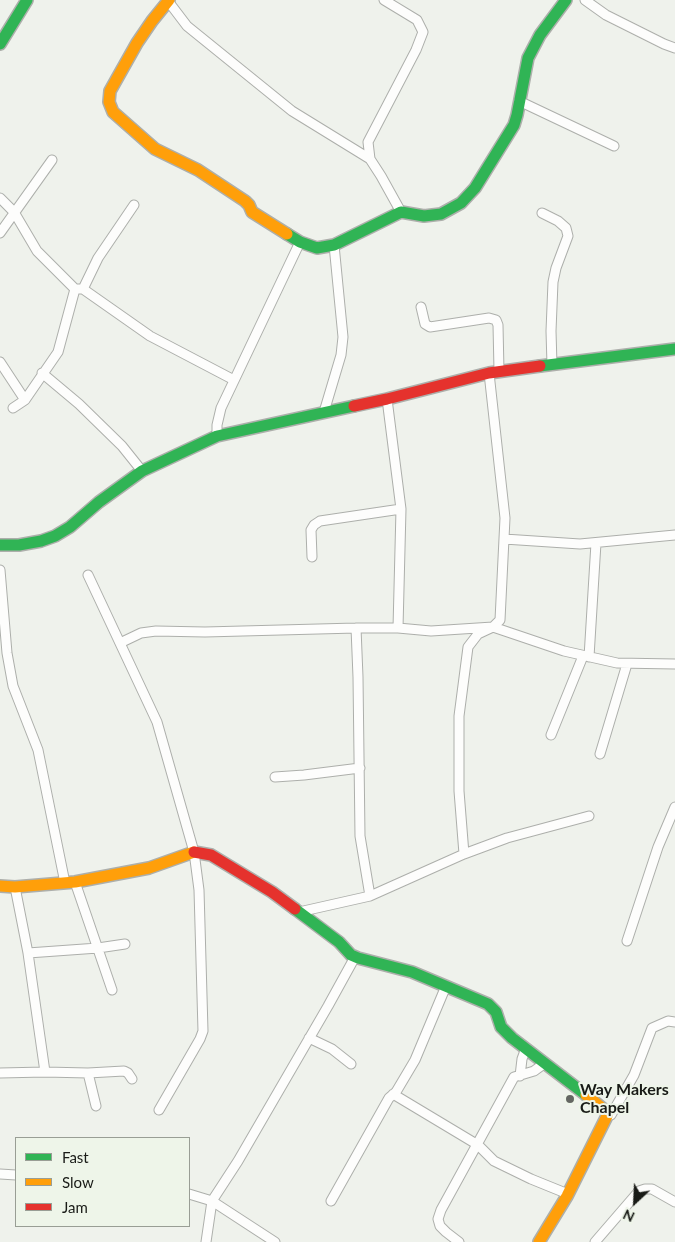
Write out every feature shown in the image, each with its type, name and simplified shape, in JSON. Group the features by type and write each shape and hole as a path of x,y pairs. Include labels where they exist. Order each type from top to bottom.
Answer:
{"street":[{"path":"370,159 368,142 416,50 423,32 417,20 384,0"},
{"path":"401,212 370,159 292,111 187,26 168,1 137,43 110,91 109,102 113,112 155,149 206,175 249,204 252,212 259,217 300,242 317,248 334,245 401,212 424,216 441,214 461,203 474,188 514,126 528,58 540,35 566,0"},
{"path":"585,0 606,14 675,48"},
{"path":"0,44 23,1"},
{"path":"519,101 614,146"},
{"path":"0,233 52,160"},
{"path":"0,198 14,212 37,251 79,289 150,336 234,380"},
{"path":"13,408 25,400 60,348 79,289 134,205"},
{"path":"542,213 558,221 566,228 568,236 553,282 552,365"},
{"path":"217,436 217,425 221,408 300,242"},
{"path":"324,412 341,355 343,337 334,245"},
{"path":"421,307 425,324 430,327 490,318 496,320 498,325 494,372 505,518 500,620 493,627 478,634 468,647 459,716 459,791 464,854"},
{"path":"0,545 19,545 55,536 70,527 99,502 142,471 195,448 217,436 387,399 494,372 675,349"},
{"path":"0,362 25,400"},
{"path":"42,373 79,404 122,446 142,471"},
{"path":"387,399 402,509 398,628"},
{"path":"312,557 310,530 320,521 402,509"},
{"path":"504,540 580,544 675,535"},
{"path":"551,735 586,656 596,543"},
{"path":"0,570 3,654 13,686 38,750 70,882 98,948 112,990"},
{"path":"88,575 157,722 194,852 198,890 203,1031 159,1110"},
{"path":"120,643 142,633 156,631 205,632 356,628 398,628 431,631 493,627 564,651 617,663 675,664"},
{"path":"356,628 360,836 370,896"},
{"path":"600,754 627,664"},
{"path":"275,776 304,775 360,768"},
{"path":"627,941 658,847 675,807"},
{"path":"299,912 370,896 464,854 507,838 589,816"},
{"path":"0,886 15,887 70,882 149,868 194,852 211,855 272,892 339,942 351,955 412,972 488,1004 496,1012 501,1027 512,1038 604,1108 607,1116"},
{"path":"15,887 28,953 45,1072"},
{"path":"28,953 125,944"},
{"path":"206,1242 212,1202 238,1162 355,957"},
{"path":"332,1201 389,1098 396,1092 415,1060 446,986"},
{"path":"539,1242 568,1194 607,1116 611,1115 634,1075 652,1028 668,1021 675,1022"},
{"path":"310,1038 332,1049 351,1064"},
{"path":"520,1076 522,1059 526,1048"},
{"path":"459,1242 440,1226 438,1219 441,1210 514,1078 534,1071 545,1063"},
{"path":"0,1073 124,1071 132,1079"},
{"path":"88,1073 96,1106"},
{"path":"393,1094 478,1145 494,1162 568,1194"},
{"path":"0,1174 15,1175"},
{"path":"595,1242 639,1191 652,1189 675,1202"},
{"path":"190,1194 212,1202 275,1242"}],"traffic: fast":[{"path":"0,44 27,0"},
{"path":"287,234 300,242 317,248 334,245 401,212 424,216 441,214 461,203 475,188 514,125 528,58 540,35 566,0"},
{"path":"540,366 675,349"},
{"path":"0,545 19,545 55,536 70,527 99,502 142,471 217,436 354,406"},
{"path":"295,909 339,942 351,955 412,972 488,1004 496,1012 501,1027 512,1038 586,1095"}],"traffic: slow":[{"path":"169,0 137,43 110,91 109,102 113,112 155,149 198,170 245,201 252,212 287,234"},
{"path":"0,886 15,887 75,882 149,868 194,852"},
{"path":"539,1242 567,1196 607,1116 607,1112 586,1095"}],"traffic: jam":[{"path":"354,406 489,373 540,366"},
{"path":"194,852 211,855 272,892 295,909"}],"place":[{"name":"Way Makers Chapel","path":"570,1099"}]}
